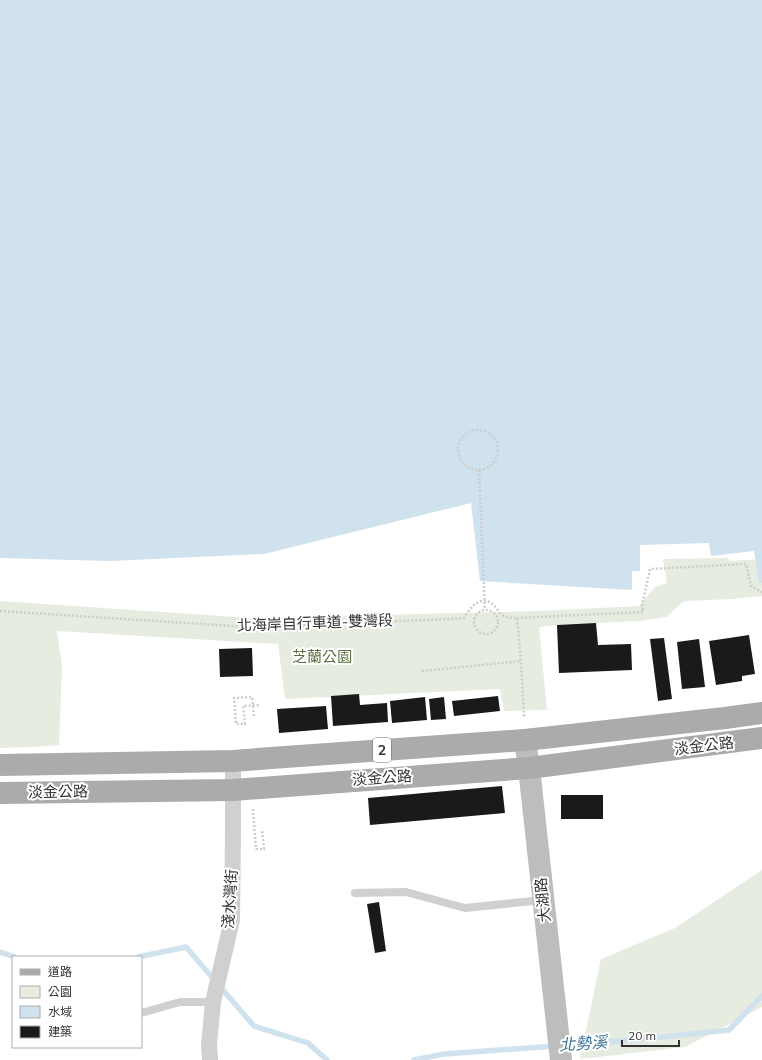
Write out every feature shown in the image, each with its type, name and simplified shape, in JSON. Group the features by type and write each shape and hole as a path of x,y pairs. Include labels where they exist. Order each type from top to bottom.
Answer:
{"main road":[{"name":"淡金公路","path":"0,765 233,761 525,740 762,713"},
{"name":"淡金公路","path":"0,793 233,790 529,768 762,738"}],"street":[{"name":"大湖路","path":"525,740 561,1058"},
{"name":"淺水灣街","path":"210,1060 209,1045 213,998 232,920 234,830 233,761"}],"lane":[{"path":"356,893 406,892 465,908 543,900"},
{"path":"142,1013 180,1002 213,998"}],"path":[{"path":"480,429 492,435 496,440 498,454 496,460 491,465 479,470 466,466 459,456 458,449 462,437 467,432 480,429"},
{"path":"479,470 485,610"},
{"path":"484,601 491,603 501,614 509,618 643,612 642,606 650,569 746,564 751,586 762,592"},
{"name":"北海岸自行車道-雙灣段","path":"0,611 248,627 464,618 469,609 484,601"},
{"path":"485,610 493,612 498,619 495,631 487,635 483,635 476,631 473,624 477,613 485,610"},
{"path":"517,618 524,717"},
{"path":"422,671 521,661"},
{"path":"254,716 254,710 253,703 252,696 234,698 236,724 244,724 243,706 248,706 254,705 260,704"},
{"path":"254,813 256,849 264,849 262,830"}],"green space":[{"name":"芝蘭公園","path":"728,558 730,561 762,559 762,596 684,601 666,617 639,621 539,627 547,710 504,711 500,689 285,699 278,644 57,631 62,666 59,745 0,748 0,601 251,618 538,611 639,606 655,587 667,583 663,559"},
{"path":"762,870 762,1007 685,1047 580,1059 601,959 675,928"}],"water":[{"path":"0,0 762,0 762,583 759,583 754,551 711,556 709,543 640,545 640,571 632,571 632,590 480,581 471,503 264,554 110,561 0,558"}],"building":[{"path":"596,623 598,645 631,644 632,670 559,673 557,625"},
{"path":"749,635 755,674 742,676 742,681 716,685 709,641"},
{"path":"664,638 672,699 658,701 650,639"},
{"path":"699,639 705,687 682,689 677,642"},
{"path":"252,648 253,676 220,677 219,649"},
{"path":"359,694 360,705 387,703 388,722 333,726 331,696"},
{"path":"498,696 500,711 454,716 452,701"},
{"path":"425,697 427,720 392,723 390,701"},
{"path":"444,697 446,719 431,720 429,699"},
{"path":"326,706 328,729 279,733 277,709"},
{"path":"502,786 505,813 370,825 368,798"},
{"path":"561,795 603,795 603,819 561,819"},
{"path":"379,902 386,951 375,953 367,904"}],"waterway":[{"path":"142,956 186,947 254,1026 308,1043 327,1060"},
{"path":"0,952 12,956"},
{"name":"北勢溪","path":"564,1045 729,1030 762,996"},
{"name":"北勢溪","path":"414,1060 444,1054 555,1046"}]}
